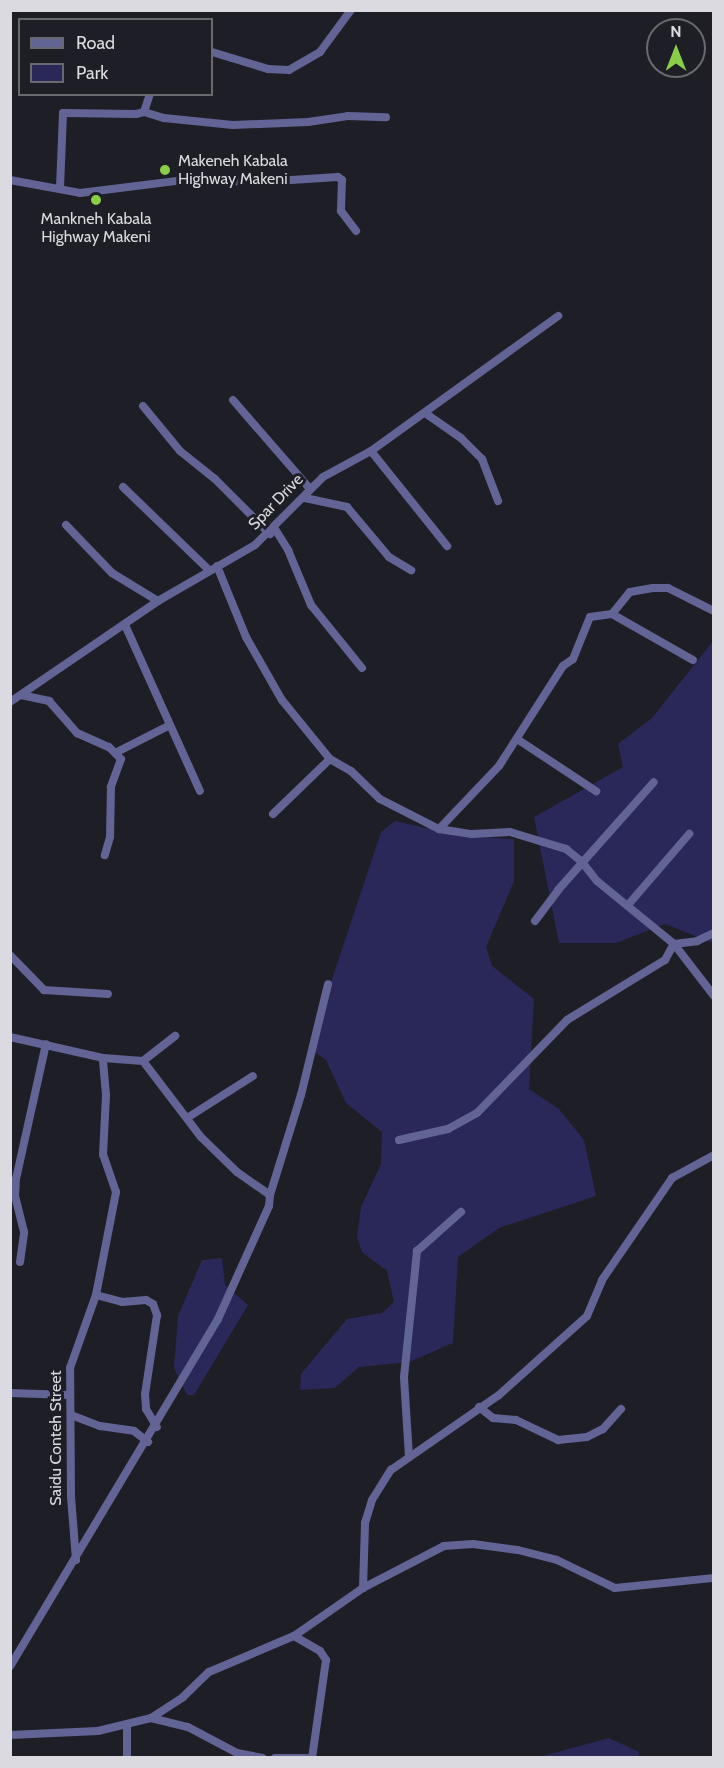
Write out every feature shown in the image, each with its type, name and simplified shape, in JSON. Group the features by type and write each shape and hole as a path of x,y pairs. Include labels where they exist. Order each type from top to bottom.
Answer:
{"street":[{"path":"213,52 268,69 289,70 320,52 351,10"},
{"path":"144,112 149,96"},
{"path":"60,188 63,113 144,112 164,118 233,125 308,122 348,116 386,117"},
{"path":"10,180 80,193 185,180 270,182 338,177 342,180 341,211 356,231"},
{"name":"Spar Drive","path":"10,702 158,601 272,531 323,477 371,451 558,316"},
{"path":"233,400 310,489"},
{"path":"142,406 180,451 215,479 272,531 288,550 312,605 362,668"},
{"path":"425,413 461,438 482,459 498,501"},
{"path":"371,451 447,546"},
{"path":"123,487 213,568 282,700 330,759 351,771 380,799 439,829 472,834 510,832 537,838 566,849 582,862 597,882 674,944 714,996"},
{"path":"305,498 347,507 389,557 411,570"},
{"path":"66,525 112,573 158,601"},
{"path":"612,614 630,592 653,588 668,588 714,611"},
{"path":"439,829 500,766 563,666 573,659 581,630 590,617 612,614 693,660"},
{"path":"125,625 200,791"},
{"path":"21,695 49,701 76,733 117,752 121,759 111,787 110,837 105,855"},
{"path":"117,752 170,725"},
{"path":"517,739 596,791"},
{"path":"273,814 330,759"},
{"path":"535,921 582,862 654,782"},
{"path":"628,905 689,834"},
{"path":"674,944 697,941 714,933"},
{"path":"399,1140 448,1129 477,1113 567,1020 665,960 674,944"},
{"path":"10,954 44,990 108,994"},
{"path":"10,1667 157,1427 218,1319 269,1206 270,1195 301,1095 328,984"},
{"path":"10,1037 103,1058 143,1061 175,1036"},
{"path":"20,1262 24,1232 15,1197 16,1179 46,1044"},
{"name":"Saidu Conteh Street","path":"76,1562 70,1395 74,1351 96,1295 116,1192 103,1155 106,1095 103,1058"},
{"path":"143,1061 187,1118 237,1172 270,1195"},
{"path":"187,1118 253,1076"},
{"path":"363,1588 365,1523 372,1500 391,1470 521,1378 587,1316 602,1280 672,1178 714,1155"},
{"path":"409,1457 404,1377 417,1251 461,1212"},
{"path":"96,1295 122,1302 146,1300 153,1304 157,1315 145,1394 146,1409 157,1427"},
{"path":"10,1393 70,1395"},
{"path":"479,1407 493,1418 516,1420 558,1440 587,1437 603,1429 621,1409"},
{"path":"71,1415 100,1426 134,1431 148,1442"},
{"path":"10,1735 98,1731 151,1718 183,1697 209,1672 294,1636 363,1588 419,1556 452,1544 518,1550 547,1558 615,1588 714,1578"},
{"path":"294,1636 320,1651 326,1660 312,1758"},
{"path":"151,1718 188,1726 236,1755 263,1758"},
{"path":"127,1725 127,1758"},
{"path":"275,1758 307,1758"}],"green space":[{"path":"713,641 713,943 665,924 616,943 559,943 534,817 623,767 618,744 652,718"},
{"path":"395,821 462,836 514,839 514,881 486,947 492,966 534,999 529,1089 559,1109 584,1140 596,1196 499,1228 458,1257 453,1343 409,1362 359,1367 335,1388 300,1390 301,1374 347,1319 382,1313 394,1302 387,1271 362,1252 357,1237 361,1207 381,1164 382,1132 346,1103 326,1060 313,1051 313,1036 381,832"},
{"path":"222,1258 225,1285 248,1305 194,1395 187,1395 174,1368 178,1316 202,1260"},
{"path":"609,1738 639,1752 638,1757 539,1757"}],"place":[{"name":"Makeneh Kabala Highway Makeni","path":"165,170"},
{"name":"Mankneh Kabala Highway Makeni","path":"96,200"}]}
